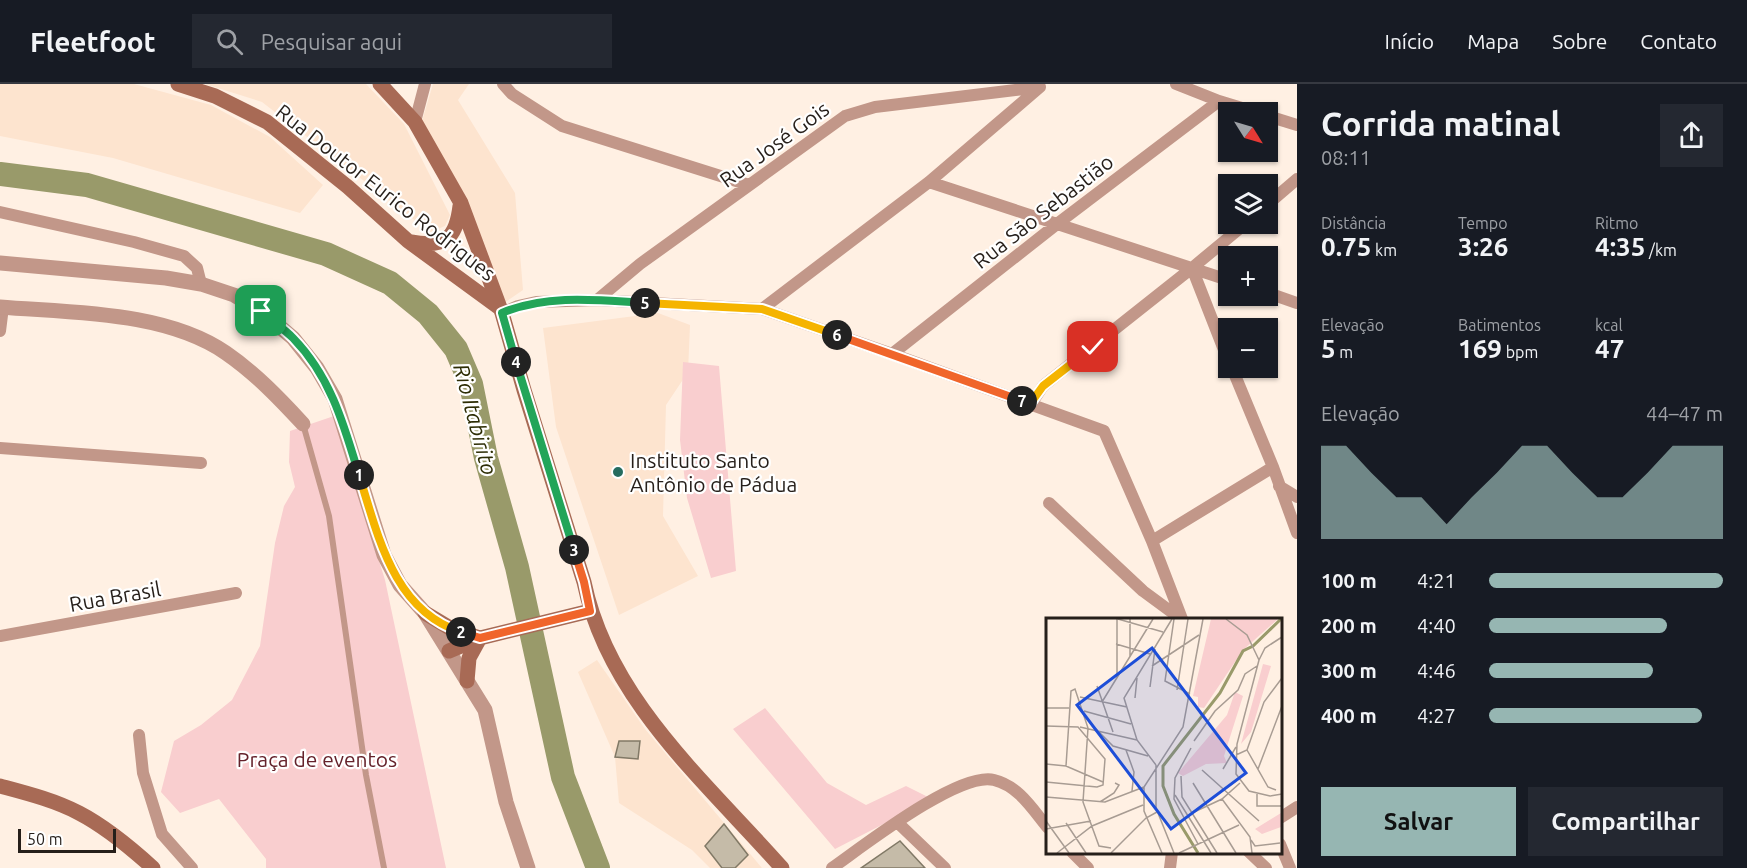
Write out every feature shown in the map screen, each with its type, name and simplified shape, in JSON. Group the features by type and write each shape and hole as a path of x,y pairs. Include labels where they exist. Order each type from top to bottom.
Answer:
{"main road":[{"name":"Rua Doutor Eurico Rodrigues","path":"178,84 215,96 267,122 348,187 408,241 501,311"},
{"path":"380,84 415,122 461,203 501,311 598,634 622,678 660,733 782,868"},
{"path":"408,241 435,244 446,240 454,232 459,221 461,203"},
{"path":"448,651 485,637 590,611"},
{"path":"425,613 450,628 485,637"},
{"path":"467,681 469,658 485,637"},
{"path":"0,786 37,796 79,813 131,849 153,868"}],"street":[{"path":"415,122 425,84"},
{"path":"504,84 512,94 562,126 749,185"},
{"path":"1176,84 1222,102"},
{"path":"762,309 929,182 1042,86"},
{"name":"Rua José Gois","path":"597,300 640,264 846,116 860,110 1042,86"},
{"name":"Rua São Sebastião","path":"892,354 1057,224 1219,101"},
{"path":"1278,119 1297,125"},
{"path":"1278,195 1297,179"},
{"path":"929,182 1218,277"},
{"path":"0,212 123,239 184,256 197,268 201,284"},
{"path":"1030,404 1043,386 1233,234"},
{"path":"0,263 201,284 234,295 261,311 293,338 317,368 335,399 384,555 400,585 425,613 485,710 506,802 528,868"},
{"path":"1192,268 1218,334"},
{"path":"1278,296 1297,303"},
{"path":"501,311 536,302 597,300 762,309 1104,430 1152,541 1181,618"},
{"path":"0,330 1,307 128,318 177,328 225,352 271,390 303,424"},
{"path":"1236,378 1273,467 1297,534"},
{"path":"0,448 201,463"},
{"path":"1152,541 1273,467"},
{"path":"1279,486 1297,496"},
{"path":"1049,503 1143,591 1180,618"},
{"name":"Rua Brasil","path":"0,636 236,593"},
{"path":"139,735 143,773 162,834 192,868"},
{"path":"832,868 897,822 928,803 972,782 993,780 1014,789 1046,826"},
{"path":"1282,818 1297,807"},
{"path":"897,822 945,868"},
{"path":"1282,847 1290,868"},
{"path":"1073,853 1088,868"},
{"path":"1170,868 1172,853"},
{"path":"1250,853 1266,868"}],"lane":[{"path":"303,424 329,516 366,775 384,868"}],"shaded area":[{"path":"0,84 134,84 211,105 270,137 323,185 300,213 113,158 0,136"},
{"path":"205,84 366,84 404,124 450,215 445,226 430,232 262,102"},
{"path":"433,84 469,84 458,100 515,193 523,290 504,303 422,121"},
{"name":"Instituto Santo Antônio de Pádua","path":"658,313 690,325 688,372 666,405 663,516 698,576 619,615 556,427 543,328"},
{"path":"597,660 645,729 762,868 710,868 692,850 619,803 615,757 578,672"}],"green space":[{"path":"683,362 719,366 736,571 711,578 687,498 680,440"},
{"name":"Praça de eventos","path":"334,416 385,580 446,868 266,868 266,859 219,799 180,813 161,792 174,741 201,725 232,700 260,646 275,543 284,506 295,487 289,462 290,431"},
{"path":"765,708 827,783 866,805 906,786 932,799 835,849 733,729"}],"building":[{"path":"619,741 640,741 638,759 615,757"},
{"path":"724,824 748,855 735,868 722,868 705,846"},
{"path":"900,841 925,868 861,868"}],"waterway":[{"name":"Rio Itabirito","path":"0,174 87,185 326,254 390,283 428,314 456,349 471,384 486,458 517,567 563,777 598,868"}],"place":[{"name":"Instituto Santo Antônio de Pádua","path":"618,472"}],"route":[{"path":"261,311 293,338 317,368 335,399 384,555 400,585 425,613 450,628 480,638 590,611 584,582 502,313 536,302 597,300 762,309 1030,404 1043,386 1093,347"}]}
